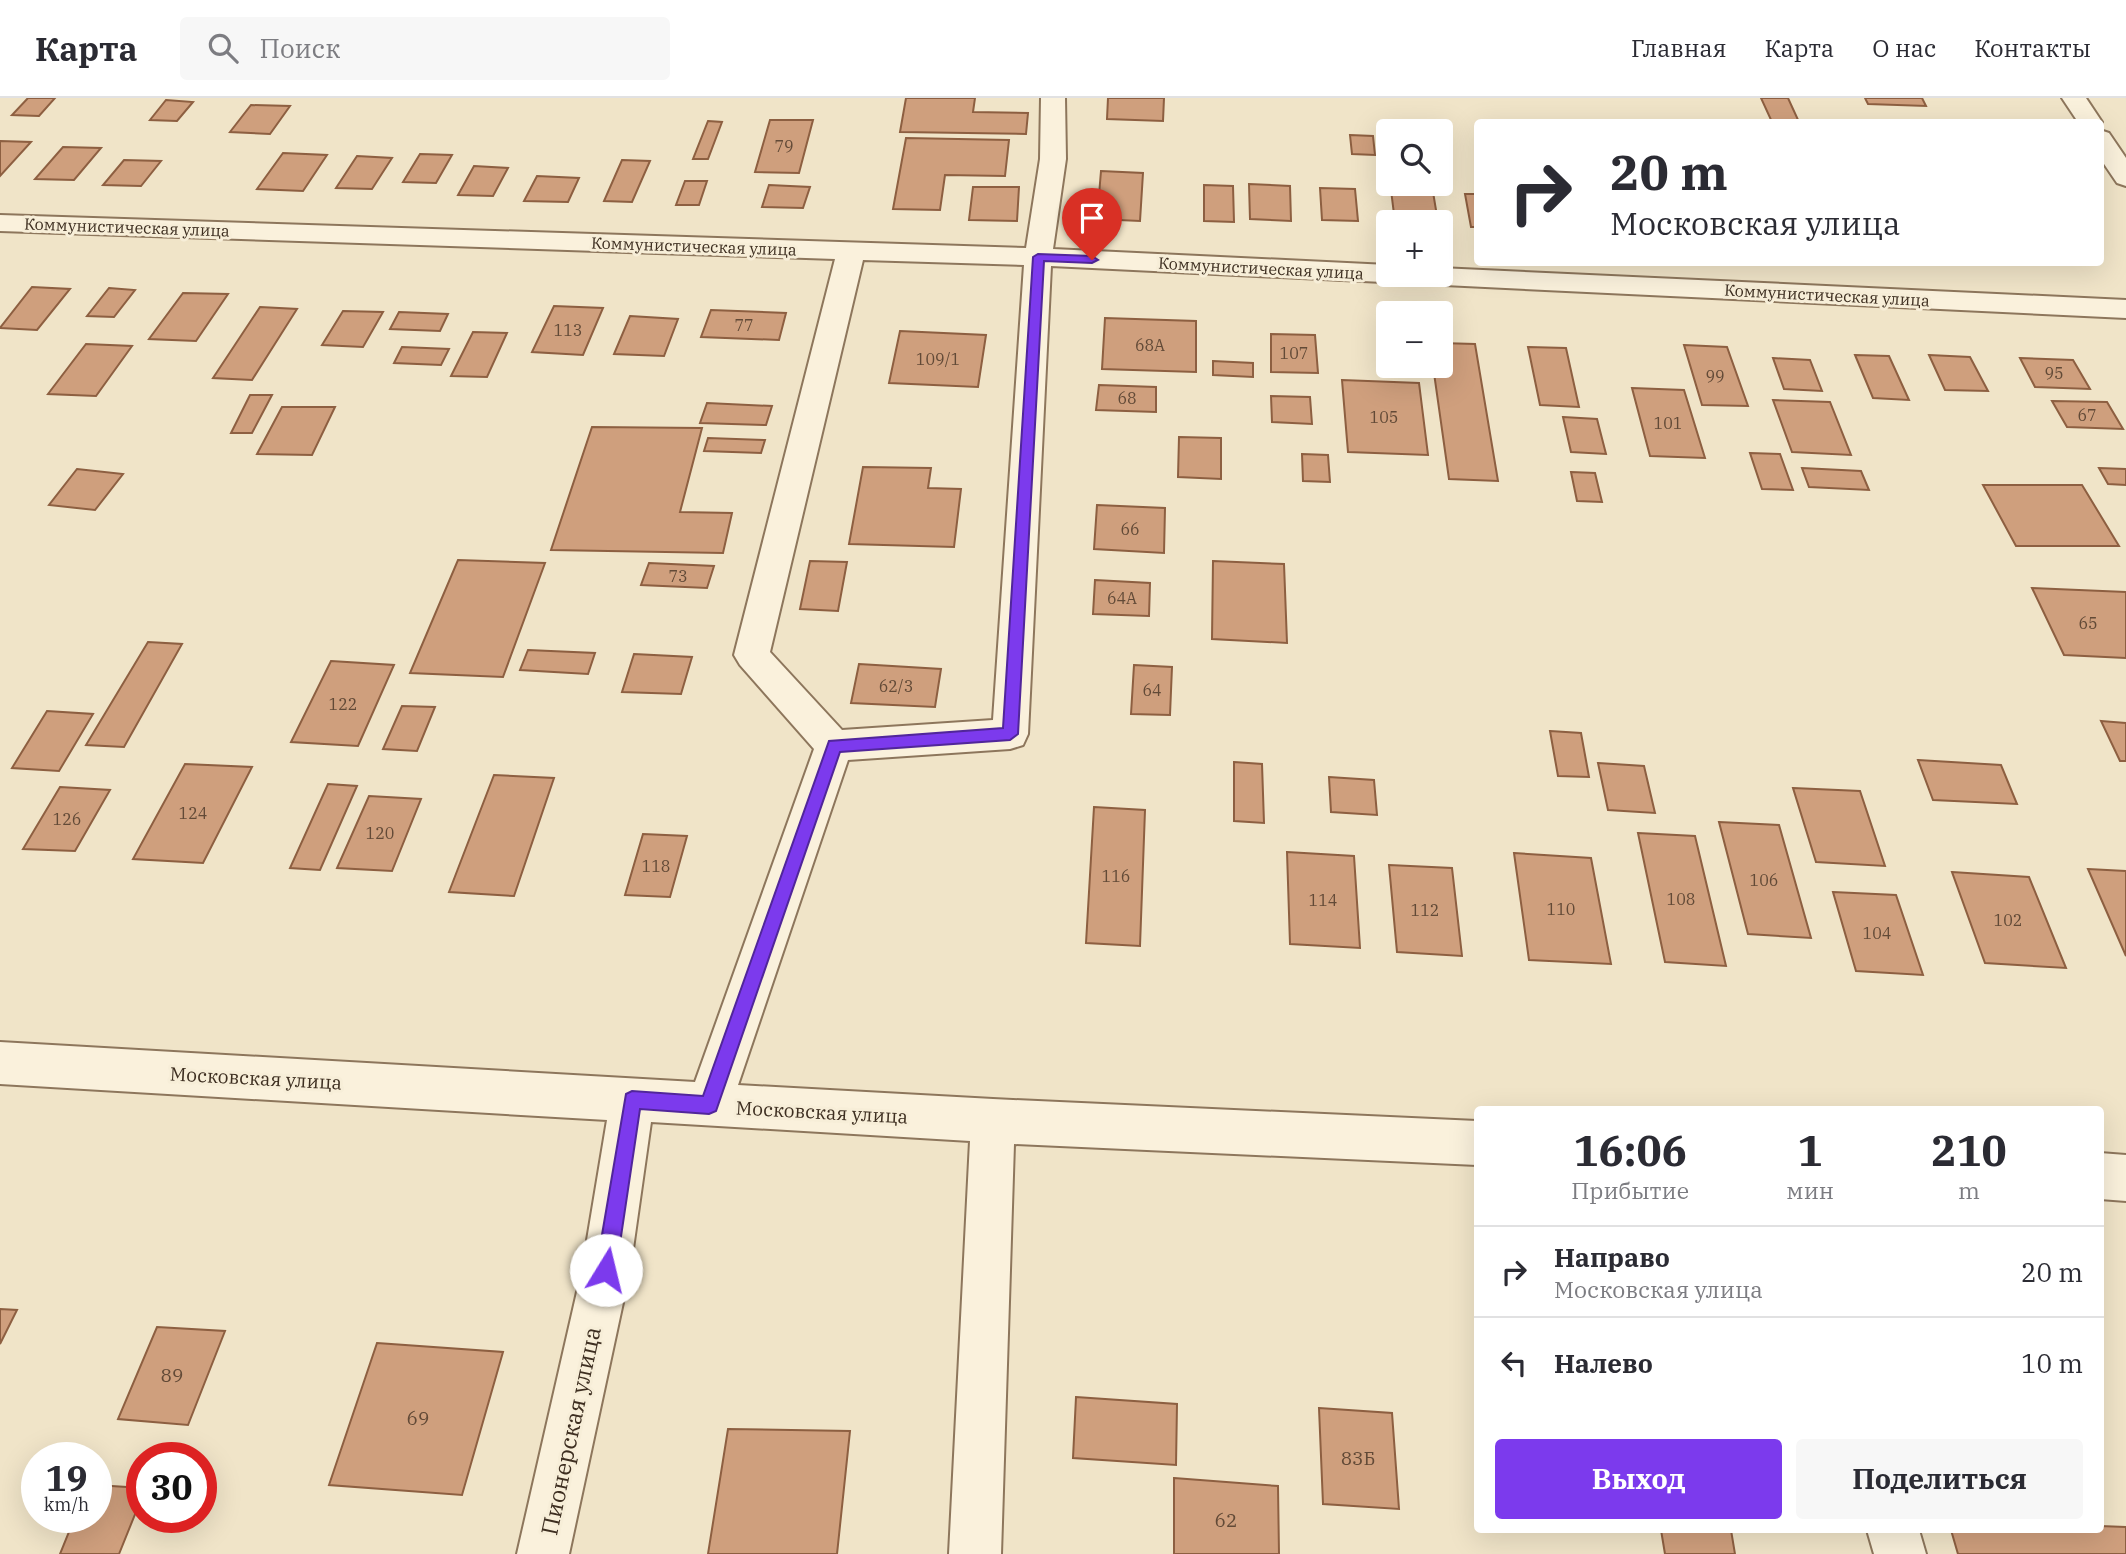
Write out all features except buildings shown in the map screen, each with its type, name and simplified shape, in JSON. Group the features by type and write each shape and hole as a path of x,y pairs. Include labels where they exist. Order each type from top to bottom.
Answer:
{"street":[{"path":"834,746 1010,734 1038,257 1053,159 1053,98"},
{"path":"2074,98 2088,119"},
{"path":"2104,144 2126,178"},
{"name":"Коммунистическая улица","path":"0,223 1038,257 1376,273"},
{"path":"834,746 752,655 851,251"},
{"name":"Коммунистическая улица","path":"1453,277 2126,309"},
{"path":"709,1105 834,746"},
{"name":"Московская улица","path":"0,1063 993,1121 1474,1143"},
{"name":"Пионерская улица","path":"543,1554 606,1270 632,1100"},
{"path":"975,1554 993,1121"},
{"path":"2104,1176 2126,1178"},
{"path":"1895,1533 1900,1554"}],"route":[{"path":"606,1270 632,1100 709,1105 834,746 1010,734 1027,484 1038,257 1092,260"}]}
